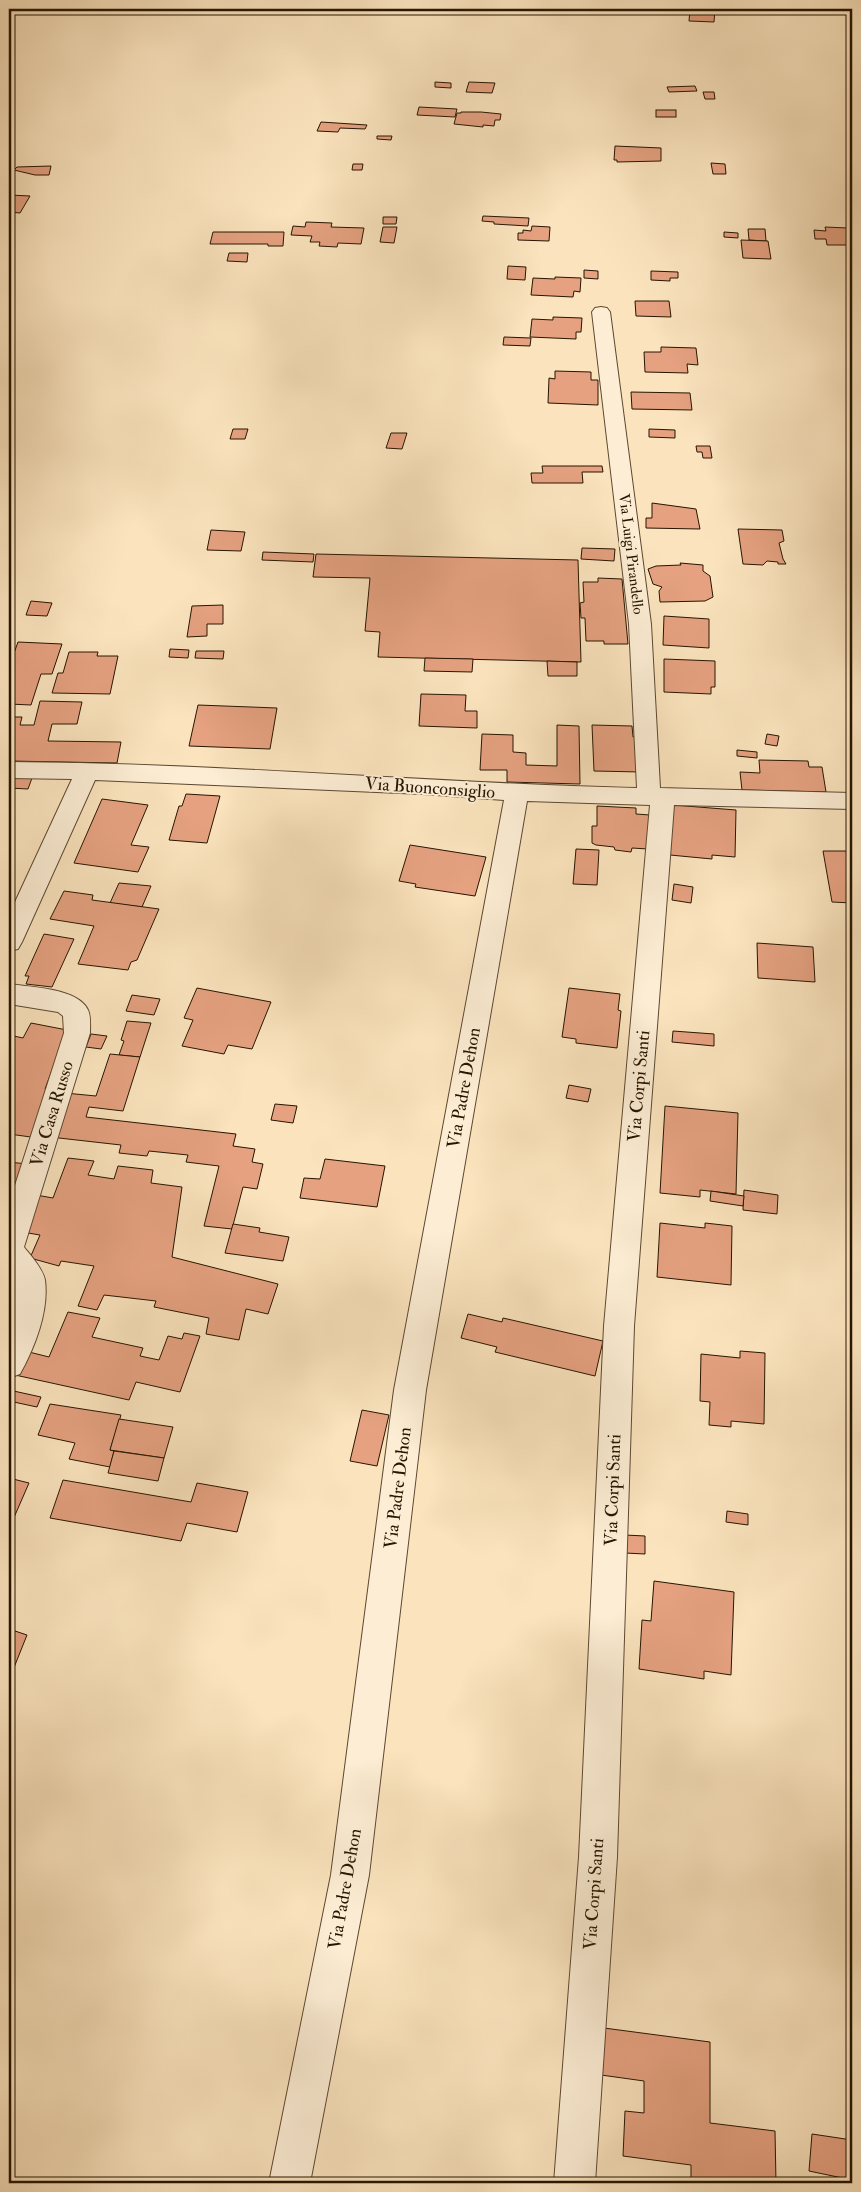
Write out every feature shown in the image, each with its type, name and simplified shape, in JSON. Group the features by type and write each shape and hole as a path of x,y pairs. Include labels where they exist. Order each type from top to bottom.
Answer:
{"street":[{"name":"Via Luigi Pirandello","path":"601,312 640,624 656,797"},
{"name":"Via Buonconsiglio","path":"9,770 413,786 517,793 852,800"},
{"path":"9,942 87,772"},
{"name":"Via Padre Dehon","path":"289,2183 350,1875 410,1390 517,793"},
{"name":"Via Corpi Santi","path":"574,2183 598,1857 619,1326 656,797"},
{"name":"Via Casa Russo","path":"9,994 65,1003 76,1012 77,1033 9,1249 30,1279 27,1316 15,1354 9,1364"}],"building":[{"path":"690,9 715,9 714,22 689,21"},
{"path":"747,9 759,9 759,14 748,14"},
{"path":"435,82 451,83 451,88 435,87"},
{"path":"469,82 495,83 492,93 466,92"},
{"path":"695,86 697,91 669,92 667,87"},
{"path":"703,92 714,92 715,99 705,99"},
{"path":"419,107 457,109 455,117 417,115"},
{"path":"656,110 676,110 676,117 656,117"},
{"path":"457,113 501,114 500,120 495,120 494,126 483,125 483,127 454,124"},
{"path":"321,122 367,125 365,129 340,128 338,132 317,131"},
{"path":"377,136 392,136 391,140 377,139"},
{"path":"615,146 661,148 661,161 617,162 617,160 614,160"},
{"path":"711,163 725,164 726,174 713,174"},
{"path":"353,164 363,164 362,170 352,170"},
{"path":"51,166 49,175 35,175 14,170 17,167"},
{"path":"9,195 30,196 20,213 9,212"},
{"path":"483,216 529,218 528,226 494,224 494,222 482,221"},
{"path":"383,217 397,217 396,224 383,224"},
{"path":"306,222 332,223 331,227 364,228 361,244 338,243 337,247 319,246 320,242 310,242 312,236 291,235 293,226 305,227"},
{"path":"532,226 550,227 549,241 518,240 518,233 523,233 523,230 531,231"},
{"path":"383,227 397,227 394,243 380,242"},
{"path":"825,227 848,228 849,234 852,234 852,245 827,245 826,239 815,239 814,230 826,231"},
{"path":"748,229 765,229 766,241 749,240"},
{"path":"213,232 284,232 283,246 268,246 268,244 210,244"},
{"path":"724,232 738,233 738,238 724,237"},
{"path":"741,240 768,241 771,259 743,258"},
{"path":"229,253 248,253 247,262 227,261"},
{"path":"508,266 526,267 525,280 507,279"},
{"path":"584,270 598,271 598,279 584,278"},
{"path":"651,271 678,272 678,278 670,278 670,281 651,280"},
{"path":"555,277 581,278 580,292 574,291 573,297 531,295 533,278 555,279"},
{"path":"635,301 669,301 671,317 636,316"},
{"path":"553,317 582,318 581,332 576,332 576,339 530,337 532,319 553,320"},
{"path":"504,337 531,338 530,346 503,345"},
{"path":"661,347 696,348 698,365 687,364 688,373 645,372 644,352 661,352"},
{"path":"555,371 591,372 591,380 598,380 598,405 548,403 549,378 555,379"},
{"path":"631,392 690,393 692,410 632,409"},
{"path":"233,429 248,429 245,439 230,439"},
{"path":"649,429 675,430 675,438 649,437"},
{"path":"391,433 407,433 402,449 386,448"},
{"path":"696,446 710,446 712,458 703,458 702,452 697,452"},
{"path":"542,466 602,466 603,472 582,472 583,483 532,483 531,473 543,473"},
{"path":"652,503 696,509 700,529 646,528 646,518 652,518"},
{"path":"738,529 782,530 784,541 779,543 786,564 767,561 763,565 743,564"},
{"path":"211,530 245,532 241,551 207,550"},
{"path":"582,548 615,549 614,561 581,559"},
{"path":"263,552 314,554 313,562 262,560"},
{"path":"316,554 578,560 581,662 378,657 380,632 365,631 370,578 313,577"},
{"path":"680,563 703,565 703,571 710,576 713,597 705,601 660,602 659,591 662,587 653,584 648,569 656,566 681,565"},
{"path":"598,578 622,579 628,644 604,644 604,641 586,641 585,618 581,618 580,603 584,602 583,582 598,582"},
{"path":"31,601 52,603 47,616 26,615"},
{"path":"223,605 223,624 207,624 207,636 187,637 192,606"},
{"path":"664,616 709,619 709,648 663,645"},
{"path":"18,642 62,644 52,674 41,674 31,705 9,704 9,667"},
{"path":"170,649 189,650 188,658 169,657"},
{"path":"196,651 224,651 223,659 195,658"},
{"path":"69,652 98,652 97,656 118,656 110,694 52,693 58,673 63,673"},
{"path":"425,658 473,659 472,672 424,671"},
{"path":"664,659 715,661 715,687 711,687 711,694 664,692"},
{"path":"547,661 577,662 577,676 548,676"},
{"path":"421,694 466,695 465,711 477,711 477,728 419,726"},
{"path":"40,701 82,702 77,724 52,724 48,741 121,742 117,763 9,761 9,717 22,717 20,725 34,725"},
{"path":"198,705 277,708 270,749 189,746"},
{"path":"557,725 579,726 580,784 507,782 507,770 480,770 482,734 513,735 513,752 526,753 526,765 557,766"},
{"path":"592,725 632,726 633,737 639,737 641,772 594,771"},
{"path":"767,734 779,736 777,746 765,744"},
{"path":"737,750 757,752 757,758 737,756"},
{"path":"759,760 808,761 809,767 822,767 826,792 742,790 740,772 760,773"},
{"path":"9,776 32,778 28,789 9,788"},
{"path":"186,794 220,796 207,843 169,840 179,806 182,806"},
{"path":"102,799 148,805 131,845 149,847 138,872 74,863"},
{"path":"673,805 736,810 735,857 712,855 712,859 670,855"},
{"path":"597,806 636,808 636,814 650,815 648,849 632,848 631,852 615,850 614,847 592,843 592,826 597,826"},
{"path":"410,845 486,857 475,896 415,887 416,884 399,881"},
{"path":"576,849 599,850 597,885 573,884"},
{"path":"823,851 847,851 852,879 852,903 832,902"},
{"path":"119,883 151,886 142,907 110,903"},
{"path":"674,884 693,887 691,903 672,900"},
{"path":"64,891 93,895 92,900 159,909 137,960 131,962 128,970 78,964 94,926 50,919"},
{"path":"44,934 74,939 52,987 26,984 29,976 25,976"},
{"path":"757,943 813,947 815,982 758,978"},
{"path":"197,988 271,1002 252,1049 228,1045 224,1054 182,1046 193,1020 184,1018"},
{"path":"569,988 620,994 618,1010 621,1011 617,1048 576,1043 576,1039 562,1037"},
{"path":"132,995 160,999 154,1015 126,1011"},
{"path":"127,1021 151,1023 140,1057 119,1055 124,1041 121,1040"},
{"path":"31,1023 67,1030 45,1089 54,1089 38,1138 9,1134 9,1035 23,1038"},
{"path":"673,1031 714,1034 714,1046 672,1042"},
{"path":"91,1034 107,1036 101,1049 86,1047"},
{"path":"110,1054 140,1057 123,1111 89,1107 86,1117 236,1134 233,1146 255,1149 252,1162 263,1164 257,1189 243,1187 232,1229 204,1226 219,1166 186,1162 188,1155 149,1151 147,1156 119,1153 121,1145 50,1137 65,1093 96,1096"},
{"path":"569,1085 591,1089 588,1102 566,1098"},
{"path":"275,1104 297,1106 293,1123 271,1120"},
{"path":"665,1106 738,1113 736,1194 700,1190 700,1197 660,1193"},
{"path":"68,1158 94,1161 88,1175 114,1179 118,1166 153,1170 151,1183 182,1187 172,1257 278,1284 268,1314 246,1309 239,1340 206,1334 209,1318 154,1307 156,1301 104,1295 97,1310 78,1306 94,1266 61,1261 59,1266 30,1258 40,1235 22,1232 36,1195 53,1198"},
{"path":"325,1159 385,1166 377,1207 300,1198 304,1178 320,1179"},
{"path":"9,1162 27,1164 9,1215"},
{"path":"744,1190 778,1195 777,1214 743,1210"},
{"path":"711,1191 744,1196 743,1206 710,1201"},
{"path":"660,1223 705,1228 705,1223 732,1226 731,1285 657,1277"},
{"path":"233,1224 260,1228 259,1232 289,1237 283,1261 225,1253"},
{"path":"9,1282 18,1283 9,1315"},
{"path":"68,1312 100,1318 92,1337 143,1348 140,1356 159,1360 168,1336 182,1339 184,1333 200,1336 180,1392 136,1382 129,1400 15,1375 25,1351 49,1357"},
{"path":"468,1314 502,1322 503,1318 603,1341 595,1376 495,1352 497,1347 461,1338"},
{"path":"740,1351 765,1353 764,1424 731,1421 731,1427 709,1425 710,1402 700,1401 701,1354 740,1358"},
{"path":"9,1390 41,1397 37,1407 9,1401"},
{"path":"50,1404 121,1415 110,1450 114,1451 110,1467 69,1459 75,1443 38,1435"},
{"path":"362,1410 389,1415 377,1466 350,1461"},
{"path":"119,1419 173,1427 164,1458 110,1450"},
{"path":"114,1451 164,1458 158,1481 108,1473"},
{"path":"9,1478 29,1483 9,1529"},
{"path":"63,1480 191,1502 197,1483 248,1492 237,1532 187,1523 181,1541 50,1518"},
{"path":"727,1511 748,1514 748,1525 726,1522"},
{"path":"625,1535 645,1536 645,1554 625,1553"},
{"path":"654,1581 734,1592 731,1675 704,1671 704,1679 639,1669 642,1620 651,1621"},
{"path":"9,1629 27,1635 9,1680"},
{"path":"604,2028 710,2042 710,2123 775,2131 776,2183 691,2183 691,2165 623,2156 625,2111 644,2113 644,2081 601,2075"},
{"path":"812,2134 852,2140 852,2180 809,2171"},
{"path":"335,2178 366,2183 334,2183"}]}
